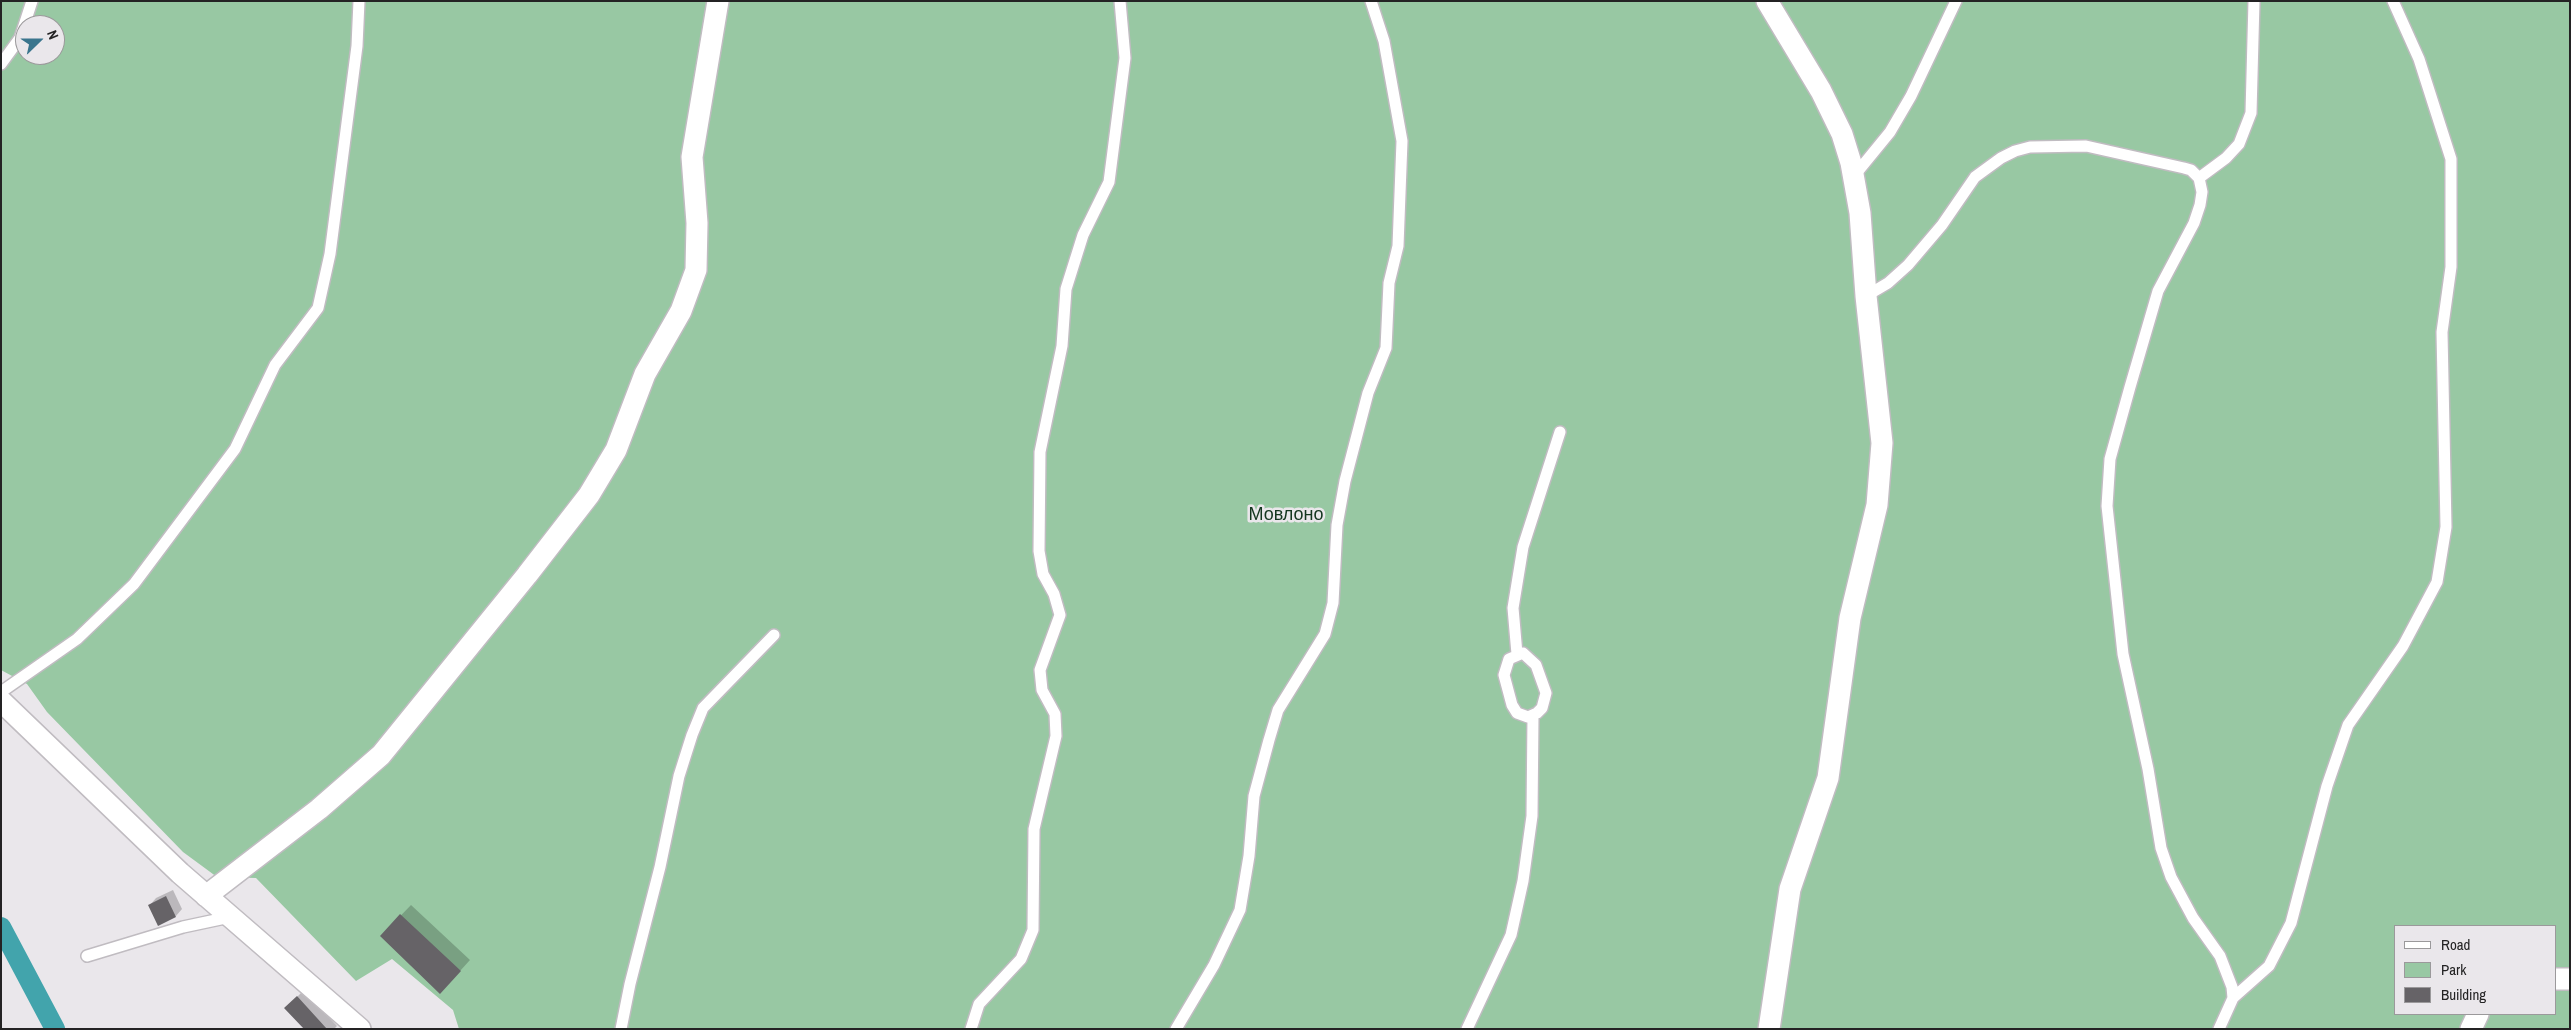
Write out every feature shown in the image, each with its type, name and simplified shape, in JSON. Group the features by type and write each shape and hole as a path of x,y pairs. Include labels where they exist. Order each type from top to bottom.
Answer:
{"street":[{"path":"206,896 319,810 381,755 527,576 589,495 616,450 645,374 682,311 696,270 697,223 692,157 718,1"},
{"path":"1767,1 1821,91 1842,134 1854,176 1860,213 1866,296 1882,443 1877,505 1850,618 1828,778 1790,889 1769,1029"},
{"path":"1,701 206,896 355,1027"},
{"path":"2556,979 2570,980"},
{"path":"2471,1029 2478,1015"}],"lane":[{"path":"1,64 20,38 32,1"},
{"path":"1,692 77,639 134,584 234,449 275,365 318,308 330,254 357,46 359,1"},
{"path":"971,1029 979,1004 1021,959 1033,930 1034,829 1056,736 1055,714 1042,690 1040,670 1054,636 1060,615 1054,594 1042,574 1038,551 1040,452 1062,346 1066,289 1083,235 1109,182 1126,58 1120,1"},
{"path":"1176,1029 1214,965 1240,910 1249,856 1254,796 1276,717 1325,634 1333,603 1337,525 1345,481 1368,393 1386,348 1389,283 1398,246 1402,141 1384,41 1371,1"},
{"path":"1854,176 1890,132 1911,96 1954,7 1946,1"},
{"path":"2199,178 2226,158 2239,144 2251,113 2254,1"},
{"path":"2219,1029 2233,998 2269,966 2291,923 2327,786 2348,725 2404,646 2437,582 2444,536 2442,332 2451,267 2450,159 2419,60 2393,1"},
{"path":"1866,296 1888,283 1908,265 1942,225 1975,177 2001,158 2015,151 2030,147 2086,146 2192,170 2199,178 2202,192 2200,205 2194,223 2158,291 2130,387 2110,459 2107,506 2123,654 2148,769 2161,848 2171,877 2189,910 2220,956 2232,987 2233,998"},
{"path":"1517,654 1513,608 1522,547 1560,432"},
{"path":"621,1029 630,984 660,867 678,776 692,735 703,708 774,635"},
{"path":"1517,654 1528,655 1536,665 1545,688 1542,708 1533,716 1522,716 1517,713 1508,693 1504,675 1506,666 1509,659 1517,654"},
{"path":"1467,1029 1511,936 1523,881 1532,816 1533,716"},
{"path":"87,956 183,926 230,917"}],"green space":[{"name":"Мовлоно","path":"1,1 2570,1 2570,1029 459,1029 453,1010 392,959 356,981 256,878 217,877 183,852 47,712 27,684 1,670"}],"building":[{"path":"166,896 176,917 158,926 148,905"},
{"path":"400,914 461,971 440,994 380,936"},
{"path":"297,996 327,1029 304,1029 284,1008"}],"waterway":[{"path":"1,927 55,1029"}]}
